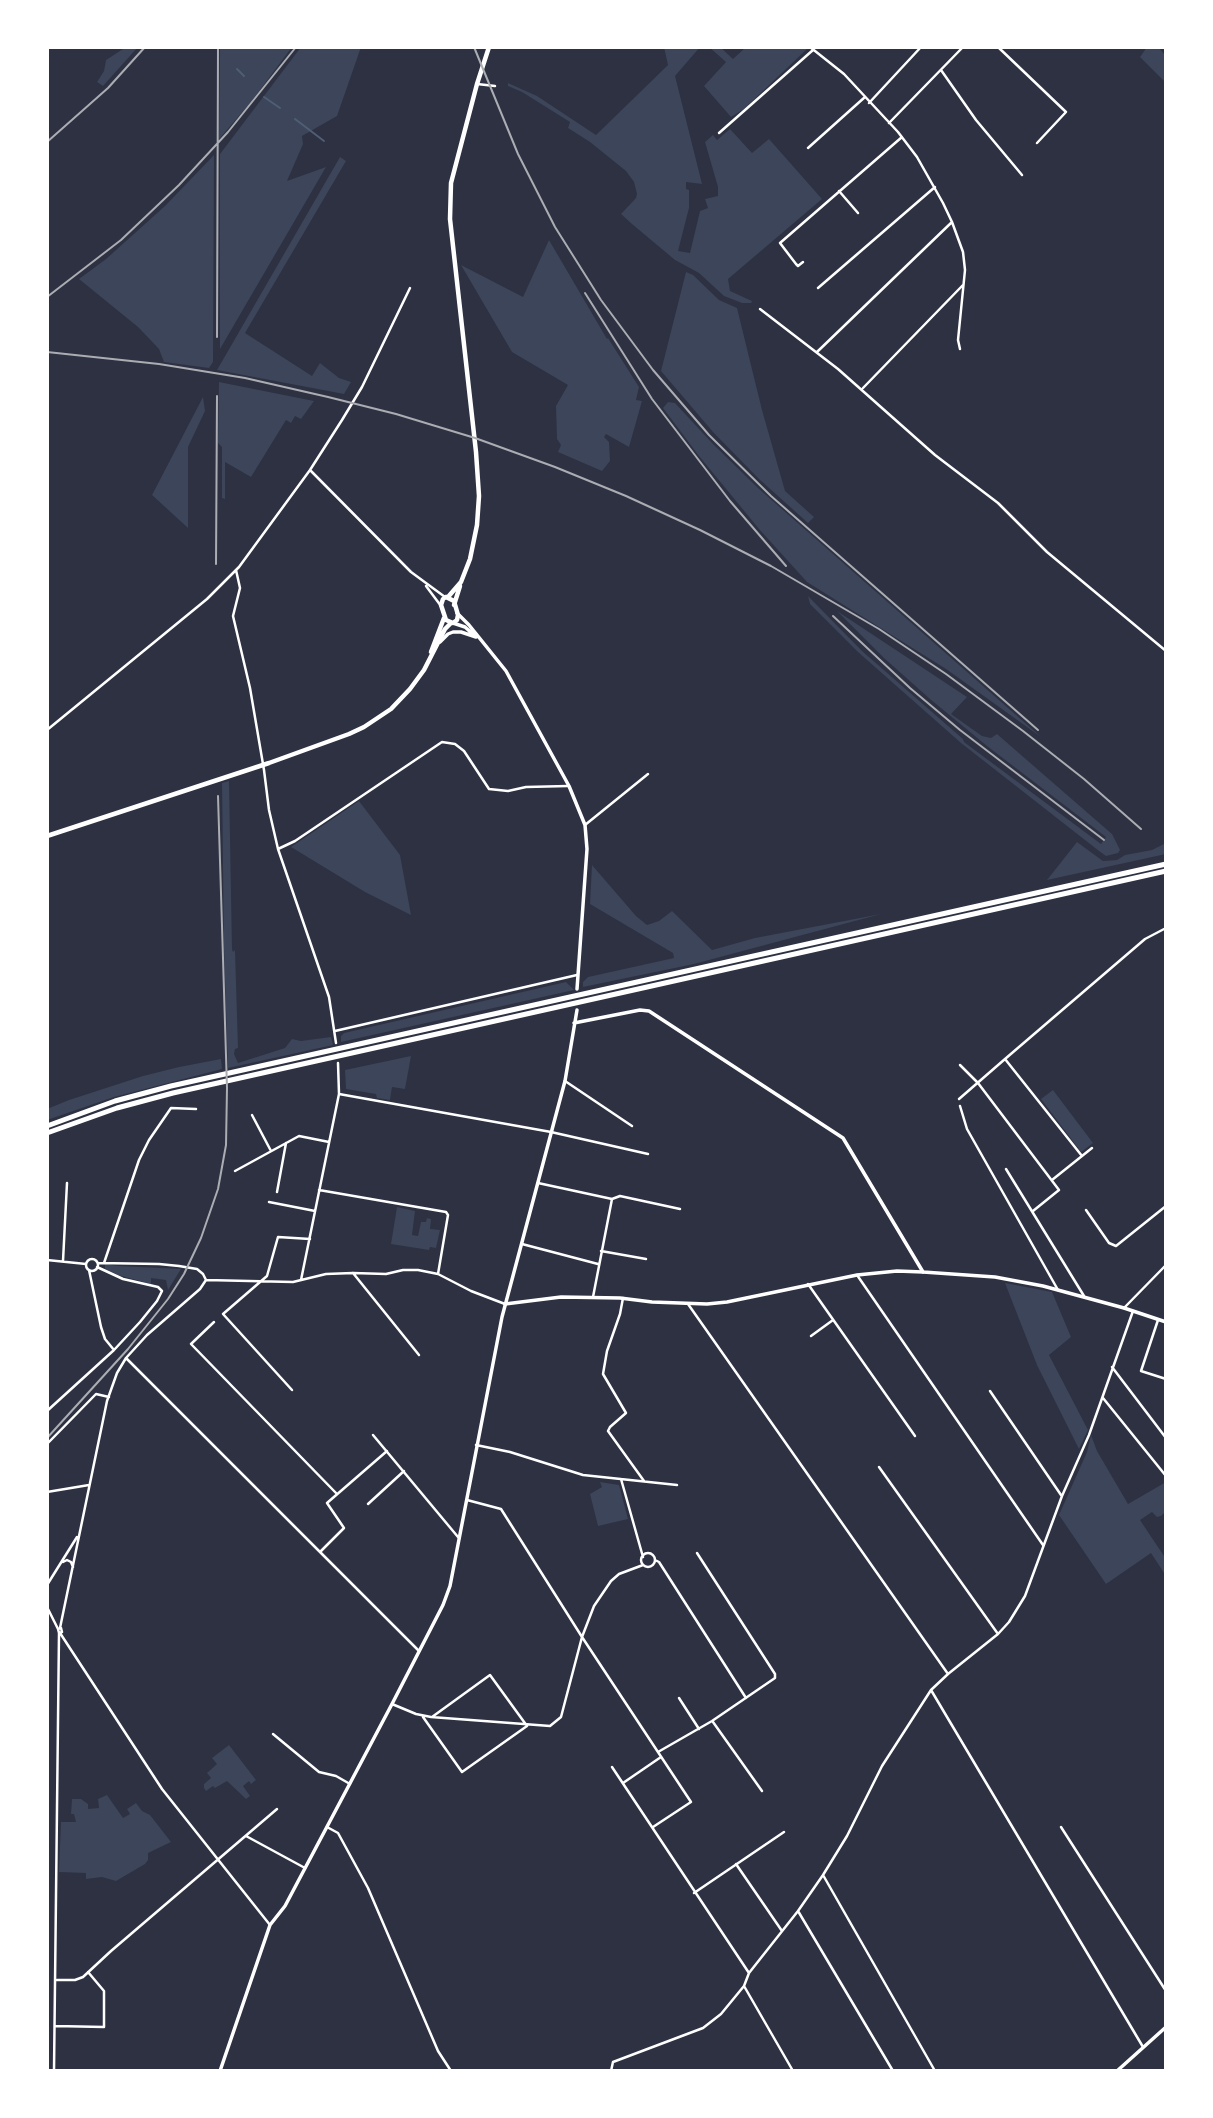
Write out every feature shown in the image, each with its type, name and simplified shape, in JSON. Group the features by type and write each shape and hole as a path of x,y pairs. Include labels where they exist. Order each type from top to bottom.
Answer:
{"highway":[{"path":"47,1133 117,1108 236,1072 1166,864"},
{"path":"47,1125 125,1098 217,1079 235,1079 1166,871"}],"main road":[{"path":"454,605 473,550 479,510 479,483 456,282 450,199 456,163 489,47"},
{"path":"461,582 442,601 444,616 446,620 465,627 483,642"},
{"path":"437,646 445,629 458,618 454,601 447,597"},
{"path":"457,613 506,671 569,786 585,825 587,857 577,989"},
{"path":"47,836 349,734 391,709 410,690 424,670 444,616"},
{"path":"430,656 443,638 453,632 476,637"},
{"path":"220,2071 270,1925 285,1906 350,1784 443,1605 450,1586 505,1304 565,1081 577,1010"},
{"path":"575,1023 649,1010 843,1138 923,1272"},
{"path":"505,1304 561,1297 623,1298 688,1304 727,1302 856,1275 897,1271 995,1277 1084,1296 1166,1322"},
{"path":"1117,2071 1166,2027"}],"street":[{"path":"869,103 920,47"},
{"path":"889,123 963,47"},
{"path":"998,47 1066,112 1037,143"},
{"path":"719,132 811,49 844,74 917,157 953,222 963,252 965,270 958,340 960,349"},
{"path":"941,70 976,120 1022,175"},
{"path":"477,85 495,86"},
{"path":"808,148 865,97"},
{"path":"803,262 798,266 780,243 902,137"},
{"path":"818,288 935,187"},
{"path":"839,191 858,212"},
{"path":"817,352 953,222"},
{"path":"862,388 963,285"},
{"path":"47,730 207,599 236,570 310,470 362,387 411,288"},
{"path":"760,309 862,388 935,455 998,503 1047,552 1166,651"},
{"path":"310,470 425,583 442,607"},
{"path":"236,570 240,588 233,616 250,688 269,810 278,849 329,997 336,1043"},
{"path":"425,583 447,597"},
{"path":"278,849 295,841 442,742 456,744 464,751 489,789 508,791 526,787 569,786"},
{"path":"585,825 648,774"},
{"path":"959,1099 1145,939 1166,928"},
{"path":"335,1031 578,975"},
{"path":"1005,1059 1082,1156"},
{"path":"302,1280 339,1094 338,1063"},
{"path":"960,1065 978,1083 1059,1190 1033,1211"},
{"path":"565,1081 632,1126"},
{"path":"339,1094 551,1132 648,1154"},
{"path":"960,1106 967,1129 1058,1290"},
{"path":"104,1263 139,1160 149,1140 171,1108 196,1109"},
{"path":"252,1115 271,1151"},
{"path":"235,1171 299,1136 329,1142"},
{"path":"277,1192 286,1143"},
{"path":"1052,1180 1093,1148"},
{"path":"1006,1169 1084,1296"},
{"path":"63,1261 67,1183"},
{"path":"538,1183 612,1199 620,1196 680,1209"},
{"path":"319,1189 446,1212 448,1215 438,1274"},
{"path":"593,1297 612,1199"},
{"path":"269,1202 315,1211"},
{"path":"1086,1210 1109,1243 1116,1246 1166,1206"},
{"path":"292,1390 223,1314 261,1282 270,1269 278,1237 310,1239"},
{"path":"522,1244 598,1264"},
{"path":"601,1251 646,1259"},
{"path":"47,1259 86,1264 92,1259 123,1279 158,1287 162,1292 141,1322 114,1350 47,1411"},
{"path":"89,1270 104,1263 159,1264 197,1269 206,1280"},
{"path":"86,1264 101,1327 105,1339 114,1350"},
{"path":"1124,1308 1166,1265"},
{"path":"206,1280 293,1282 326,1274 386,1274 418,1270 438,1274 505,1304"},
{"path":"353,1273 419,1355"},
{"path":"856,1275 1043,1545"},
{"path":"54,2071 59,1631 89,1485 117,1373 126,1358 154,1328 200,1289 206,1280"},
{"path":"808,1284 915,1436"},
{"path":"623,1298 607,1350 603,1374 626,1413 608,1431 644,1481"},
{"path":"688,1304 948,1674"},
{"path":"611,2071 613,2062 703,2028 721,2014 823,1875 847,1836 882,1766 931,1690 1009,1622 1025,1596 1062,1496 1089,1435 1133,1311"},
{"path":"811,1336 833,1320"},
{"path":"1158,1320 1141,1371 1166,1379"},
{"path":"214,1322 191,1344 336,1493"},
{"path":"126,1358 419,1651"},
{"path":"1112,1367 1166,1438"},
{"path":"990,1391 1062,1496"},
{"path":"47,1444 96,1394 109,1397"},
{"path":"1103,1398 1166,1476"},
{"path":"373,1435 459,1539"},
{"path":"476,1445 510,1452 583,1475 677,1485"},
{"path":"320,1552 344,1528 327,1503 387,1451"},
{"path":"879,1466 998,1634"},
{"path":"368,1504 404,1471"},
{"path":"621,1479 643,1565"},
{"path":"47,1492 89,1485"},
{"path":"467,1500 501,1509 691,1802 653,1827"},
{"path":"47,1585 79,1534"},
{"path":"658,1752 712,1721 775,1678 775,1674 697,1553"},
{"path":"643,1557 651,1554 659,1562 746,1698"},
{"path":"61,1563 66,1560 71,1562 73,1567"},
{"path":"392,1704 423,1716 550,1726 561,1717 582,1637 594,1606 619,1574 643,1565 651,1567 655,1560"},
{"path":"47,1608 59,1631 162,1789 270,1925"},
{"path":"431,1717 489,1675 527,1726"},
{"path":"931,1690 1143,2047"},
{"path":"679,1698 699,1729"},
{"path":"423,1716 462,1772 527,1726"},
{"path":"712,1721 762,1791"},
{"path":"273,1734 319,1772 336,1776 350,1784"},
{"path":"623,1783 661,1757"},
{"path":"612,1767 749,1973"},
{"path":"56,1980 79,1980 277,1809"},
{"path":"327,1827 338,1833 368,1888 438,2051 451,2071"},
{"path":"1061,1827 1166,1992"},
{"path":"694,1893 784,1832"},
{"path":"246,1836 305,1868"},
{"path":"736,1864 782,1931"},
{"path":"823,1875 935,2071"},
{"path":"798,1911 893,2071"},
{"path":"55,2026 104,2027 104,1991 88,1972"},
{"path":"744,1986 793,2071"},
{"path":"1125,2064 1130,2071"}],"shaded area":[{"path":"126,47 138,47 103,86 97,82 104,71 106,60"},
{"path":"220,47 292,47 219,139"},
{"path":"301,47 361,47 337,116 302,136 303,144 287,181 326,167 220,349 220,154"},
{"path":"664,47 700,47 675,76 702,184 686,182 689,208 678,251 690,253 700,211 708,208 705,199 718,196 718,187 705,142 713,135 717,140 730,129 752,153 769,139 822,199 728,279 730,291 752,301 751,303 742,303 724,296 699,273 675,260 632,224 621,214 637,194 634,182 626,171 568,128 570,122 508,86 508,83 537,96 596,135 668,65"},
{"path":"709,47 720,47 733,59 746,47 807,49 744,109 731,117 704,86 726,62"},
{"path":"1147,47 1158,47 1166,56 1166,83 1140,57"},
{"path":"214,155 213,362 209,368 164,362 159,349 138,327 79,279 106,259 165,206"},
{"path":"340,157 346,161 245,333 312,376 320,363 339,378 351,382 344,394 217,370"},
{"path":"549,240 607,339 639,387 636,400 642,401 629,447 606,434 604,437 609,442 610,461 602,471 558,452 561,445 557,439 556,406 568,385 512,352 461,265 523,297"},
{"path":"686,272 693,275 719,300 737,308 785,491 814,517 808,523 759,479 713,432 661,371"},
{"path":"219,382 314,401 301,419 295,416 291,423 286,420 251,477 225,462 225,499 222,498 222,447 218,443"},
{"path":"203,397 205,411 188,447 188,528 152,495"},
{"path":"668,402 675,403 758,488 1041,737 946,669 807,582 699,456 663,408"},
{"path":"808,596 862,651 964,742 1101,844 1106,837 930,699 837,611 967,697 951,714 982,736 991,738 997,734 1112,834 1120,850 1118,853 1106,856 961,743 858,652 810,604"},
{"path":"229,781 232,949 233,952 235,950 238,1048 234,1054 238,1063 285,1048 292,1039 301,1041 331,1037 333,1045 228,1068 222,783"},
{"path":"359,801 400,855 411,915 365,892 291,847"},
{"path":"1077,842 1103,861 1152,850 1166,843 1166,854 1047,880"},
{"path":"592,865 647,925 659,921 672,911 712,950 755,938 881,914 694,964 583,987 583,982 588,977 674,958 673,953 590,904"},
{"path":"566,982 574,990 341,1042 344,1033"},
{"path":"411,1056 405,1089 392,1087 390,1100 377,1098 376,1094 346,1089 345,1070"},
{"path":"221,1059 222,1069 114,1097 47,1120 47,1109 69,1100 143,1076"},
{"path":"1053,1090 1093,1143 1081,1152 1041,1099"},
{"path":"397,1207 415,1211 412,1235 418,1236 421,1222 426,1222 427,1218 431,1219 430,1229 440,1230 436,1248 430,1247 429,1250 391,1244"},
{"path":"105,1264 181,1269 168,1290 166,1280 151,1278 151,1284 118,1275 105,1269"},
{"path":"1005,1283 1052,1292 1071,1337 1049,1355 1088,1430 1079,1449 1037,1365"},
{"path":"1091,1435 1097,1451 1128,1504 1166,1482 1166,1511 1157,1517 1152,1512 1140,1520 1166,1559 1166,1576 1151,1553 1106,1584 1059,1515 1087,1452"},
{"path":"600,1482 619,1485 628,1519 598,1526 590,1494 602,1487"},
{"path":"229,1745 256,1780 243,1786 250,1796 246,1799 227,1781 206,1791 204,1788 204,1784 211,1778 207,1773 217,1764 212,1758"},
{"path":"107,1795 123,1818 130,1814 127,1809 136,1803 142,1811 150,1815 171,1842 148,1853 145,1864 116,1881 102,1877 86,1879 86,1873 59,1872 61,1822 76,1822 74,1814 71,1814 72,1799 81,1799 88,1804 88,1809 99,1808 98,1799"}],"waterway":[{"path":"237,69 244,76"},
{"path":"264,97 280,108"},
{"path":"295,119 324,141"}],"railway":[{"path":"47,142 108,88 145,47"},
{"path":"217,337 218,47"},
{"path":"47,297 121,240 179,185 228,132 296,47"},
{"path":"474,47 518,154 555,227 601,300 653,370 709,435 771,496 1038,730"},
{"path":"585,293 652,399 730,501 786,566"},
{"path":"47,352 159,364 245,378 328,397 475,438 626,496 771,566 879,629 1023,731 1141,829"},
{"path":"216,564 217,396"},
{"path":"833,616 910,688 960,730 1104,840"},
{"path":"47,1438 128,1349 168,1299 184,1274 201,1238 218,1189 226,1145 227,1088 218,796"}]}
